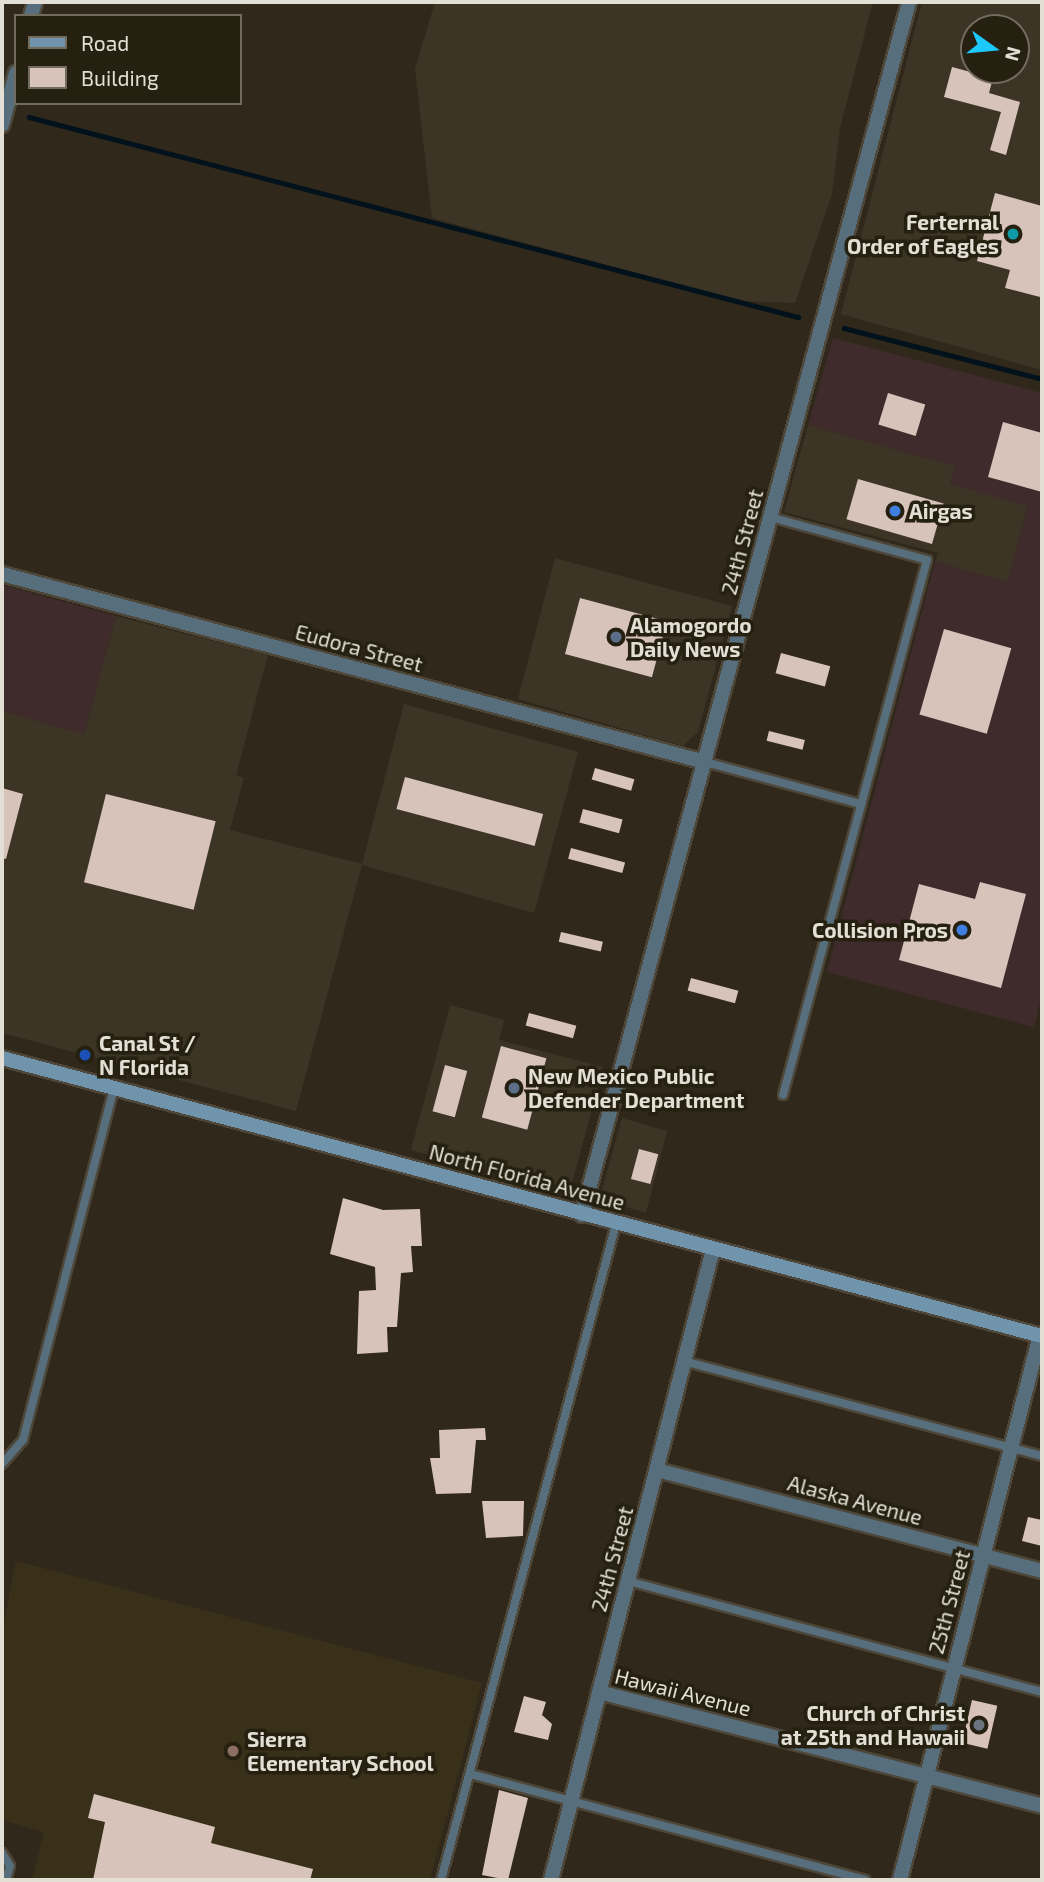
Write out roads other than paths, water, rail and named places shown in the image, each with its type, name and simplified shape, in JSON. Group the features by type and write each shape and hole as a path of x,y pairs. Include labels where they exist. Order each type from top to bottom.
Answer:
{"main road":[{"name":"North Florida Avenue","path":"2,1059 1041,1336"}],"street":[{"name":"24th Street","path":"582,1215 909,2"},
{"path":"2,125 14,80"},
{"name":"Eudora Street","path":"2,574 705,762"},
{"name":"24th Street","path":"551,1880 713,1249"},
{"name":"25th Street","path":"900,1880 1041,1336"},
{"name":"Alaska Avenue","path":"657,1470 1042,1572"},
{"name":"Hawaii Avenue","path":"599,1692 1042,1806"}],"lane":[{"path":"770,517 928,560 783,1095"},
{"path":"705,762 861,804"},
{"path":"2,1464 23,1440 114,1087"},
{"path":"442,1880 616,1224"},
{"path":"683,1361 1042,1456"},
{"path":"628,1581 1042,1692"},
{"path":"470,1774 865,1880"},
{"path":"2,1853 10,1867 6,1880"}],"waterway":[{"path":"29,117 798,317"},
{"path":"844,328 1042,379"}],"place":[{"name":"Ferternal Order of Eagles","path":"1013,234"},
{"name":"Airgas","path":"895,511"},
{"name":"Alamogordo Daily News","path":"616,637"},
{"name":"Collision Pros","path":"962,930"},
{"name":"Canal St / N Florida","path":"85,1055"},
{"name":"New Mexico Public Defender Department","path":"514,1088"},
{"name":"Church of Christ at 25th and Hawaii","path":"979,1725"},
{"name":"Sierra Elementary School","path":"233,1751"}]}
